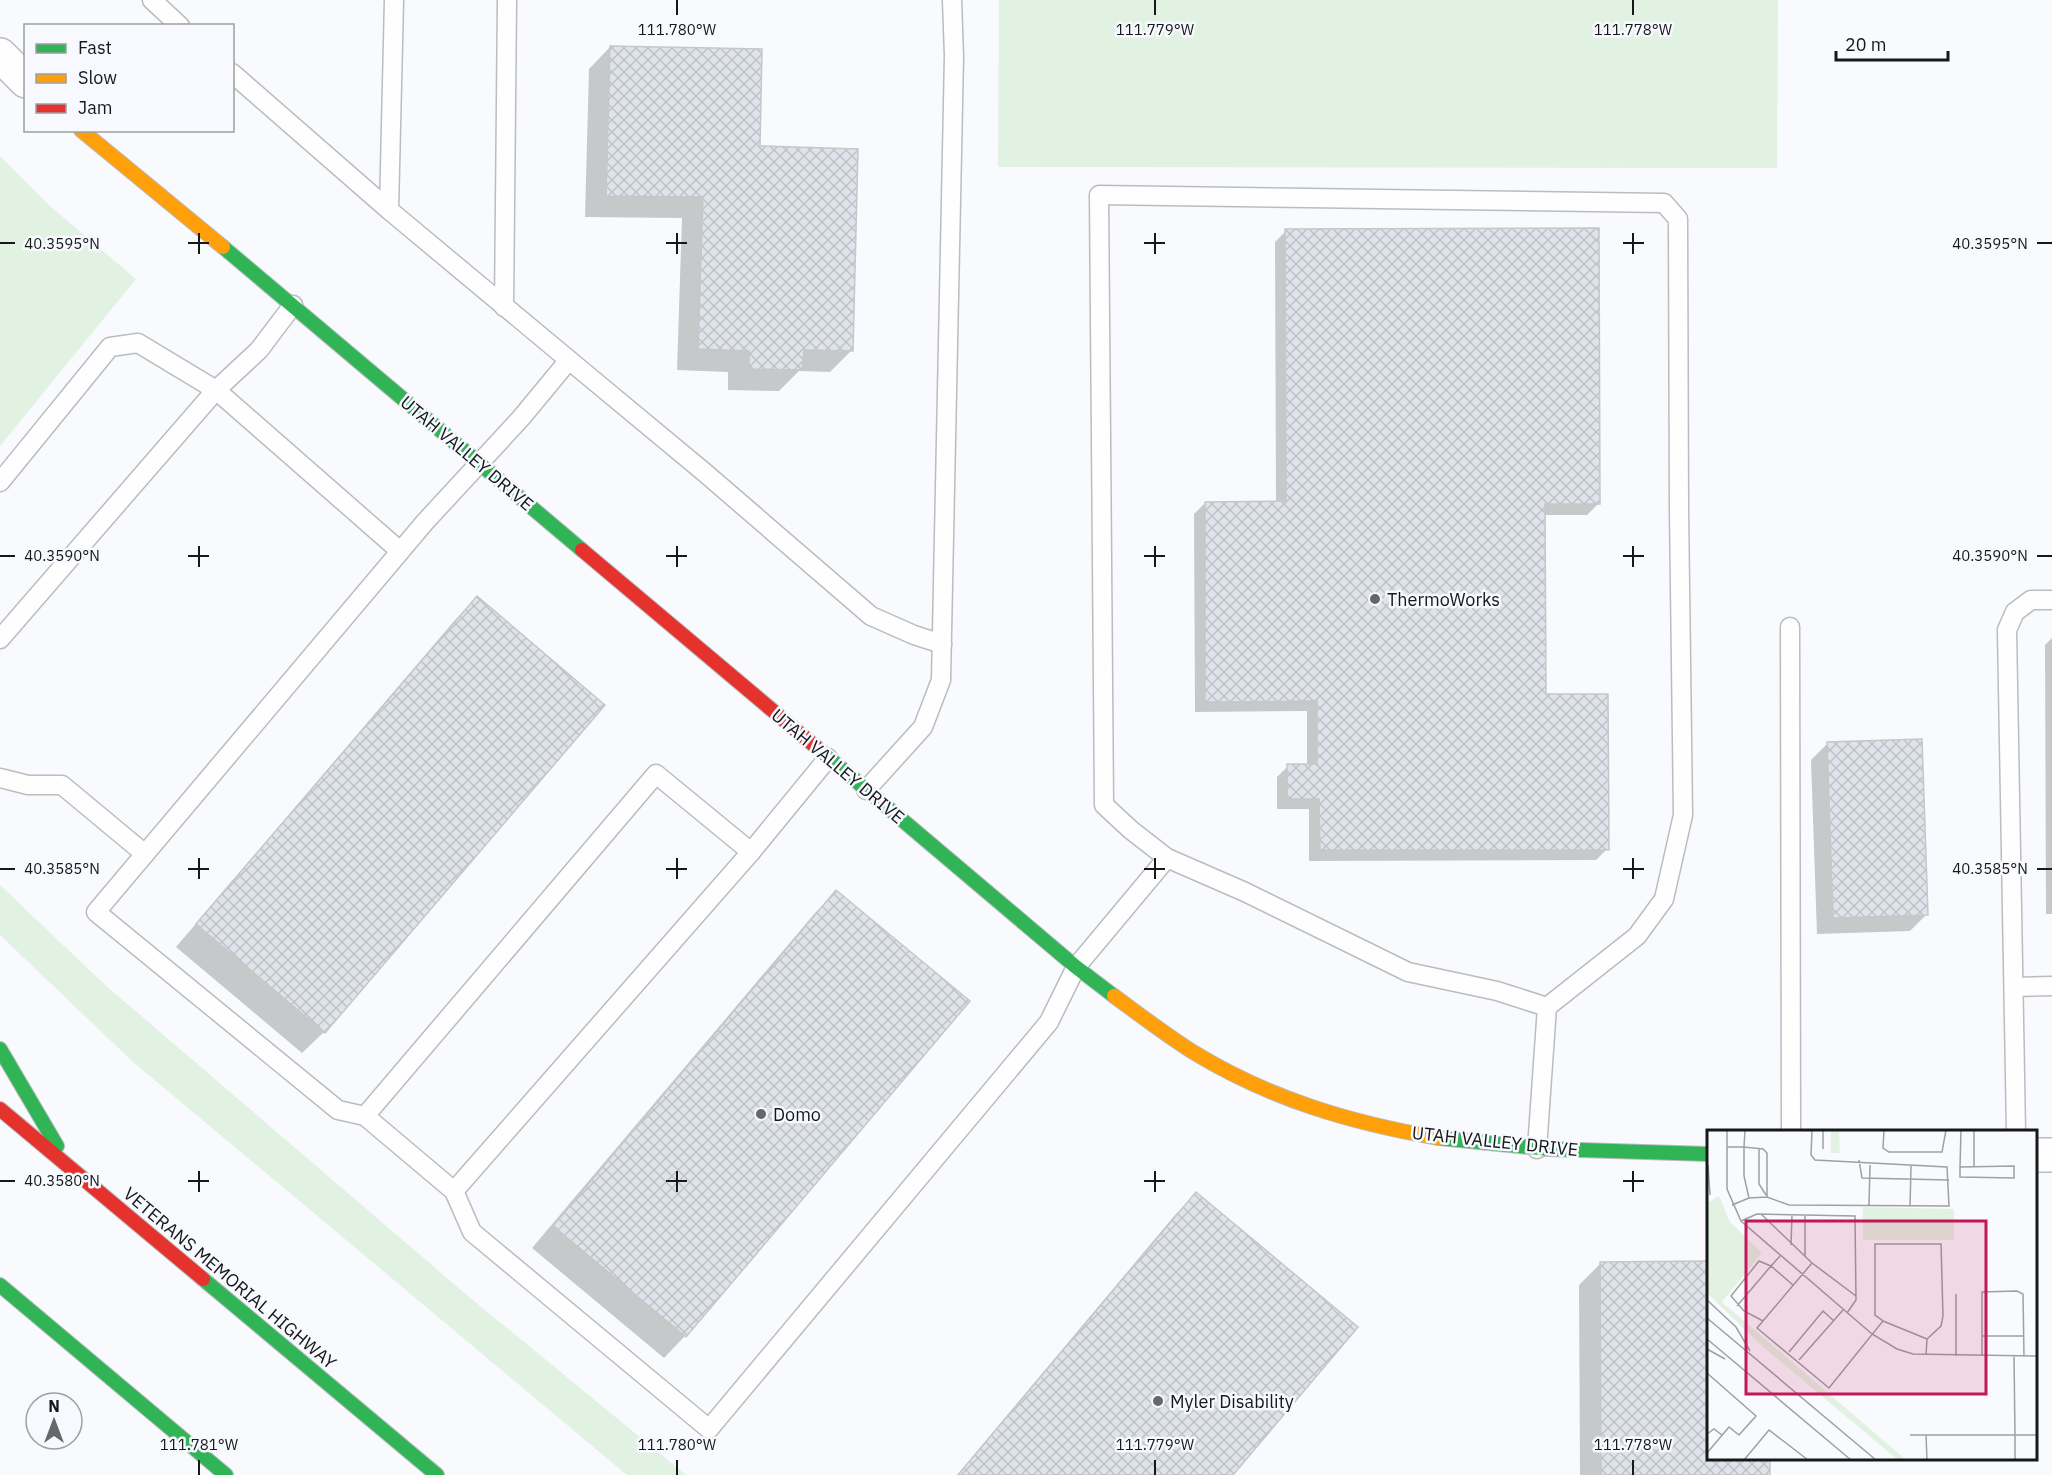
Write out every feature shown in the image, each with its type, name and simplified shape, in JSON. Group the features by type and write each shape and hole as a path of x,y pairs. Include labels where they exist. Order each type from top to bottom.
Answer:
{"main road":[{"name":"UTAH VALLEY DRIVE","path":"83,132 293,305 1076,967 1184,1046 1287,1099 1343,1119 1430,1137 1537,1149 1707,1154"},
{"path":"0,1048 70,1168"},
{"name":"VETERANS MEMORIAL HIGHWAY","path":"0,1109 437,1475"},
{"path":"0,1285 226,1475"}],"street":[{"path":"0,55 24,79"}],"lane":[{"path":"152,0 178,24"},
{"path":"389,210 394,0"},
{"path":"504,307 507,0"},
{"path":"866,790 923,727 941,680 954,68 952,0"},
{"path":"234,75 389,210 704,472 871,616 914,635 942,644"},
{"path":"1537,1149 1547,1007 1637,936 1664,898 1683,815 1678,219 1664,203 1099,195 1104,805 1167,858 1245,892 1408,972 1497,991 1547,1007"},
{"path":"0,639 216,390 259,350 293,305"},
{"path":"0,482 110,347 138,343 216,390 400,551"},
{"path":"569,360 521,418 400,551 96,912 338,1110 365,1116 454,1191 472,1232 709,1429 1049,1022 1076,967 1167,858"},
{"path":"2016,1130 2007,630 2015,612 2031,600 2052,600"},
{"path":"1790,627 1791,1130"},
{"path":"454,1191 751,852 828,758"},
{"path":"365,1116 656,774 751,852"},
{"path":"0,778 28,785 62,785 144,854"},
{"path":"2014,987 2052,986"}],"green space":[{"path":"999,0 1778,0 1777,168 998,167"},
{"path":"0,156 50,206 136,279 0,446"},
{"path":"0,885 104,984 462,1291 686,1475 627,1475 132,1061 0,935"}],"building":[{"path":"610,46 762,49 760,146 858,149 853,351 804,350 802,370 749,369 749,351 698,349 703,197 606,196"},
{"name":"ThermoWorks","path":"1599,228 1600,504 1545,504 1546,694 1608,694 1609,850 1320,850 1319,799 1287,799 1287,764 1317,764 1317,701 1205,702 1205,502 1286,501 1285,229"},
{"path":"477,596 605,705 325,1033 196,924"},
{"path":"1922,739 1928,915 1833,918 1827,742"},
{"name":"Domo","path":"836,890 970,1001 686,1337 553,1226"},
{"name":"Myler Disability","path":"1196,1192 1358,1327 1233,1475 958,1475"},
{"path":"1707,1261 1707,1460 1770,1460 1770,1475 1601,1475 1600,1262"}],"traffic: fast":[{"path":"223,247 582,550"},
{"path":"816,747 1076,967 1114,996"},
{"path":"0,1049 57,1146"},
{"path":"1439,1138 1549,1149 1707,1154"},
{"path":"203,1279 437,1475"},
{"path":"0,1285 226,1475"}],"traffic: slow":[{"path":"83,132 223,247"},
{"path":"1114,996 1193,1052 1222,1069 1281,1096 1343,1117 1439,1138"}],"traffic: jam":[{"path":"582,550 816,747"},
{"path":"0,1109 203,1279"}],"place":[{"name":"ThermoWorks","path":"1375,599"},
{"name":"Domo","path":"761,1114"},
{"name":"Myler Disability","path":"1158,1401"}]}
